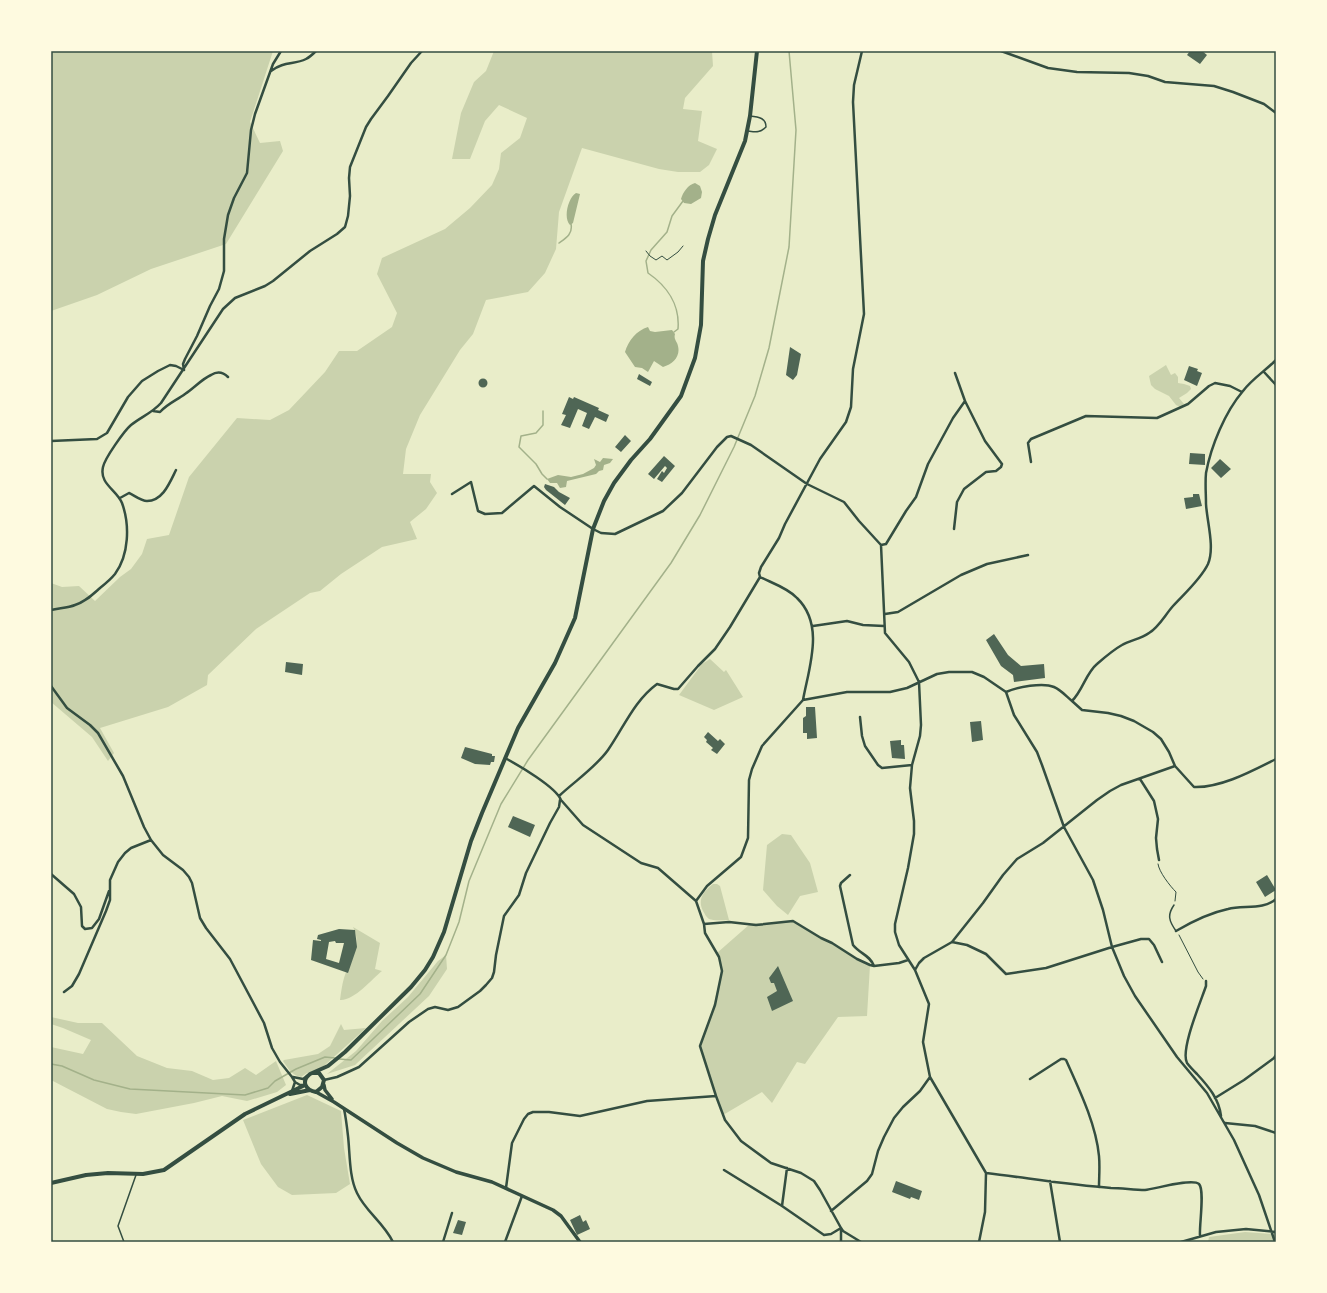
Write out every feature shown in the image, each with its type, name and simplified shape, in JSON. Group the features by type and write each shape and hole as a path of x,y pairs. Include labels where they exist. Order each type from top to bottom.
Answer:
{"main road":[{"path":"310,1090 305,1084 305,1079 308,1075 330,1065 345,1052 411,987 425,970 433,957 444,932 482,813 525,713 555,663 568,636 578,606 593,529 604,502 614,483 650,439 681,396 695,358 700,325 703,261 708,239 715,215 745,141 750,116 757,51"},
{"path":"286,1095 310,1090 316,1092 321,1089 330,1065"},
{"path":"313,1072 318,1073 323,1081"},
{"path":"51,1183 86,1175 108,1173 137,1174 164,1170 245,1114 292,1092 305,1084"}],"street":[{"path":"184,370 186,359 202,328 221,282 224,262 224,239 228,215 234,198 247,173 251,130 255,114 270,71 281,51"},
{"path":"270,71 287,63 308,58 316,51"},
{"path":"51,610 73,606 89,598 116,573 122,560 126,541 125,517 120,498 105,483 102,474 103,467 114,447 131,425 153,410 168,394 223,308 235,298 273,282 310,251 337,234 345,227 348,216 350,196 350,167 370,118 388,96 411,63 422,51"},
{"path":"559,796 601,760 636,705 652,688 657,684 678,689 715,649 730,627 760,576 760,567 779,538 820,459 846,422 851,408 853,369 864,314 853,102 854,85 862,51"},
{"path":"1001,51 1048,68 1077,72 1129,73 1148,76 1165,82 1214,86 1264,104 1276,113"},
{"path":"1072,701 1078,695 1096,664 1122,645 1149,634 1192,585 1208,564 1210,556 1210,534 1206,505 1206,474 1210,459 1226,414 1250,383 1276,360"},
{"path":"51,441 97,439 107,433 128,397 142,381 170,365 184,370"},
{"path":"153,410 160,412 164,406 186,394 211,374 220,372 228,377"},
{"path":"1264,372 1276,385"},
{"path":"954,529 957,502 964,489 986,472 996,471 1002,464 985,441 965,401 955,373"},
{"path":"1031,462 1028,443 1030,439 1086,416 1157,418 1188,404 1209,386 1215,383 1230,386 1242,392"},
{"path":"881,545 886,544 906,510 916,497 928,464 953,418 965,401"},
{"path":"452,494 471,482 478,511 485,514 502,514 534,486 560,507 593,529 601,533 615,534 663,511 682,493 700,468 727,437 731,436 743,440 807,484 844,502 881,545 885,633 908,662 919,682 921,725 920,736 912,765 910,788 914,834 895,924 895,932 899,945 914,970 929,1004 923,1042 930,1077 986,1173 985,1212 979,1242"},
{"path":"120,498 129,493 142,500 147,501 154,499 165,492 176,470"},
{"path":"885,614 898,612 961,575 986,564 1028,555"},
{"path":"696,901 707,886 741,857 748,838 749,780 752,769 762,746 803,700 813,647 813,626 807,611 798,598 760,576"},
{"path":"813,626 847,621 863,625 884,626"},
{"path":"803,700 847,692 890,692 907,688 937,674 948,672 972,672 984,676 1006,692 1014,715 1037,752 1064,827 1093,880 1103,910 1112,947 1124,976 1135,996 1178,1057 1207,1093 1249,1170 1275,1242"},
{"path":"1006,692 1012,689 1049,685 1061,691 1082,710 1108,713 1134,722 1153,732 1161,739 1175,766 1194,787 1219,783 1252,772 1276,759"},
{"path":"51,686 67,708 95,729 102,739 123,776 144,827 151,840 163,855 183,870 189,877 192,883 200,918 230,959 264,1023 272,1048 280,1062 295,1082 300,1085 305,1084"},
{"path":"860,717 862,736 865,746 878,765 882,768 912,765"},
{"path":"334,1102 325,1090 323,1081 337,1077 359,1067 409,1022 428,1009 434,1007 448,1010 458,1007 480,991 492,978 504,916 519,895 526,873 559,807 560,800 553,788 506,758"},
{"path":"914,970 924,958 952,942 984,904 1012,863 1043,843 1110,791 1175,766"},
{"path":"1140,779 1154,801 1156,807 1158,819 1156,849 1159,860"},
{"path":"560,800 583,825 641,863 658,868 696,901 704,924 705,933 719,957 722,971 715,1005 700,1046 725,1120 741,1141 772,1163 801,1173 814,1181 843,1231 861,1242"},
{"path":"64,992 72,986 79,974 108,906 110,900 110,880 113,872 125,853 131,848 151,840"},
{"path":"51,874 74,894 81,907 82,926 85,929 92,928 99,919 110,888"},
{"path":"850,875 841,883 840,886 853,945 872,960 874,966"},
{"path":"1176,931 1210,914 1228,908 1268,904 1276,899"},
{"path":"704,924 730,922 756,924 793,921 832,943 857,960 874,966 899,963 908,960"},
{"path":"952,942 967,945 986,954 1006,974 1046,968 1141,939 1148,940 1154,945 1162,962"},
{"path":"1206,981 1206,986 1187,1042 1185,1054 1187,1062 1210,1088 1215,1098 1221,1118"},
{"path":"1215,1098 1244,1080 1276,1055"},
{"path":"1030,1079 1061,1059 1066,1060 1093,1128 1099,1155 1099,1187"},
{"path":"292,1077 303,1079 308,1075"},
{"path":"831,1211 867,1181 872,1174 878,1151 894,1118 920,1091 930,1077"},
{"path":"292,1092 295,1082"},
{"path":"316,1092 423,1158 456,1172 492,1182 557,1213 580,1242"},
{"path":"506,1189 512,1142 528,1114 533,1112 549,1112 580,1116 647,1101 716,1096"},
{"path":"344,1109 351,1170 356,1191 368,1209 387,1230 393,1242"},
{"path":"1224,1123 1255,1126 1276,1133"},
{"path":"782,1206 787,1168"},
{"path":"724,1170 782,1206 824,1235 831,1234 841,1228"},
{"path":"986,1173 1099,1187 1145,1190 1190,1182 1198,1183 1200,1185 1201,1193 1200,1236"},
{"path":"1050,1181 1060,1242"},
{"path":"506,1242 522,1196"},
{"path":"443,1242 452,1213"},
{"path":"841,1228 841,1242"},
{"path":"1181,1242 1216,1232 1246,1229 1276,1232"}],"lane":[{"path":"747,131 762,131 766,127 766,122 763,119 750,116"},
{"path":"1174,905 1169,915 1170,921 1176,931"},
{"path":"124,1242 118,1226 137,1174"}],"path":[{"path":"646,251 656,260 662,256 667,260 678,252 683,246"},
{"path":"1159,860 1158,867 1176,892 1174,905"},
{"path":"1176,931 1201,978 1206,981"}],"shaded area":[{"path":"51,51 273,51 250,122 260,143 280,141 283,151 226,244 151,269 97,295 51,311"},
{"path":"494,51 712,51 713,66 685,98 683,109 702,111 698,141 717,149 709,165 700,172 678,172 659,169 582,148 559,212 556,249 545,273 528,292 486,300 473,334 460,350 420,415 406,449 403,474 431,474 430,482 437,493 426,509 410,522 417,539 382,547 341,574 320,591 310,593 256,629 208,675 207,685 168,707 100,728 114,753 108,761 92,737 51,702 51,583 62,587 79,586 95,601 120,577 131,569 142,554 147,539 169,535 189,477 237,418 270,420 289,410 325,372 339,351 357,351 392,327 397,313 377,274 382,258 445,229 470,208 492,185 499,169 501,153 520,138 527,118 499,105 485,121 470,159 452,159 461,113 474,82 486,71"},
{"path":"695,183 700,186 702,192 701,198 691,204 684,203 681,199 683,194 688,187"},
{"path":"576,193 580,194 573,223 570,225 567,218 567,208 571,199"},
{"path":"648,327 650,331 655,332 672,330 675,334 678,355 671,364 663,367 654,361 648,372 642,368 635,367 625,352 628,344 634,336 644,328"},
{"path":"1166,365 1171,375 1175,373 1178,377 1178,383 1190,386 1191,389 1179,398 1184,404 1180,407 1176,405 1169,396 1155,389 1151,385 1149,376"},
{"path":"603,458 613,459 610,463 604,465 603,470 596,474 567,481 566,487 560,488 557,483 550,483 547,479 558,475 571,477 583,474 594,468 596,465 594,459 600,462"},
{"path":"710,659 724,672 726,670 743,697 714,710 679,695 702,664"},
{"path":"782,834 791,835 810,863 818,892 800,896 788,915 777,906 763,890 767,845"},
{"path":"713,884 720,886 729,920 709,919 701,907 702,896"},
{"path":"793,921 857,959 870,965 867,1016 838,1017 805,1064 797,1062 772,1103 762,1092 723,1115 700,1046 709,1023 722,971 717,953 750,924"},
{"path":"353,927 380,943 375,969 382,971 357,993 351,997 340,1000 346,971 356,946 357,940"},
{"path":"446,955 447,969 429,996 355,1065 327,1074 356,1051 382,1021 408,997 438,961"},
{"path":"51,1017 78,1023 102,1023 137,1056 167,1068 192,1071 213,1080 229,1078 245,1068 256,1075 276,1061 286,1085 277,1092 247,1101 222,1096 136,1114 107,1109 51,1080 51,1047 83,1054 91,1040 51,1024"},
{"path":"341,1024 344,1030 366,1028 318,1070 307,1073 301,1077 290,1071 283,1061 284,1060 318,1054 330,1046"},
{"path":"307,1095 341,1111 344,1148 350,1184 336,1193 292,1195 278,1187 261,1164 243,1120"},
{"path":"1245,1232 1272,1234 1274,1242 1208,1242 1209,1237"}],"building":[{"path":"1190,51 1202,51 1207,55 1200,64 1187,55"},
{"path":"790,347 801,354 797,375 793,380 786,375"},
{"path":"1189,366 1198,369 1197,371 1202,373 1197,386 1184,380"},
{"path":"639,374 652,382 650,386 637,379"},
{"path":"481,379 485,379 487,383 485,387 481,387 479,385 479,381"},
{"path":"569,397 573,399 574,397 599,408 598,410 609,415 606,422 595,417 589,429 582,426 587,413 578,409 570,428 561,425 566,415 562,414"},
{"path":"625,435 631,441 621,452 615,447"},
{"path":"1190,453 1205,454 1205,465 1189,464"},
{"path":"664,456 675,466 662,482 657,479 662,471 664,473 667,468 665,466 654,479 648,474"},
{"path":"1220,459 1231,469 1221,478 1211,468"},
{"path":"545,484 554,487 559,492 570,498 565,505 546,490 544,487"},
{"path":"1193,494 1199,494 1202,506 1186,509 1184,498 1193,497"},
{"path":"994,634 1008,655 1021,666 1044,664 1045,678 1014,682 1013,675 1001,666 986,640"},
{"path":"286,662 303,664 302,675 285,672"},
{"path":"806,707 815,707 817,738 807,739 807,733 803,733 803,718 806,716"},
{"path":"981,721 983,740 972,742 970,722"},
{"path":"708,732 718,741 720,739 725,744 717,754 711,750 713,748 706,742 707,740 704,737"},
{"path":"901,740 901,745 904,745 905,759 892,758 890,741"},
{"path":"465,747 492,754 492,756 495,756 494,762 491,762 490,765 475,764 461,758"},
{"path":"513,816 535,825 530,837 508,827"},
{"path":"1267,875 1276,890 1265,897 1256,882"},
{"path":"339,929 355,930 357,947 348,973 311,960 313,940 321,941 317,939 318,935","holes":["335,941 336,943 344,943 339,963 326,959 329,942"]},
{"path":"778,966 793,1001 772,1011 767,997 777,991 774,983 771,983 769,978"},
{"path":"896,1181 922,1191 919,1200 911,1197 910,1199 892,1192"},
{"path":"580,1215 583,1222 586,1220 590,1229 577,1235 570,1220"},
{"path":"458,1220 466,1222 462,1235 453,1233"}],"waterway":[{"path":"339,1059 351,1060 420,994 446,955 459,922 469,881 501,804 528,760 671,563 700,515 734,447 755,396 769,348 789,247 796,130 789,51"},
{"path":"674,332 678,329 677,312 674,304 671,297 661,284 648,273 646,261 651,250 667,232 672,216 683,201"},
{"path":"559,243 570,233 571,224"},
{"path":"543,411 543,425 536,433 521,436 519,447 536,464 547,479"},
{"path":"51,1064 62,1066 94,1080 130,1089 245,1095 268,1088 275,1081 296,1069 325,1057 335,1058"}]}
